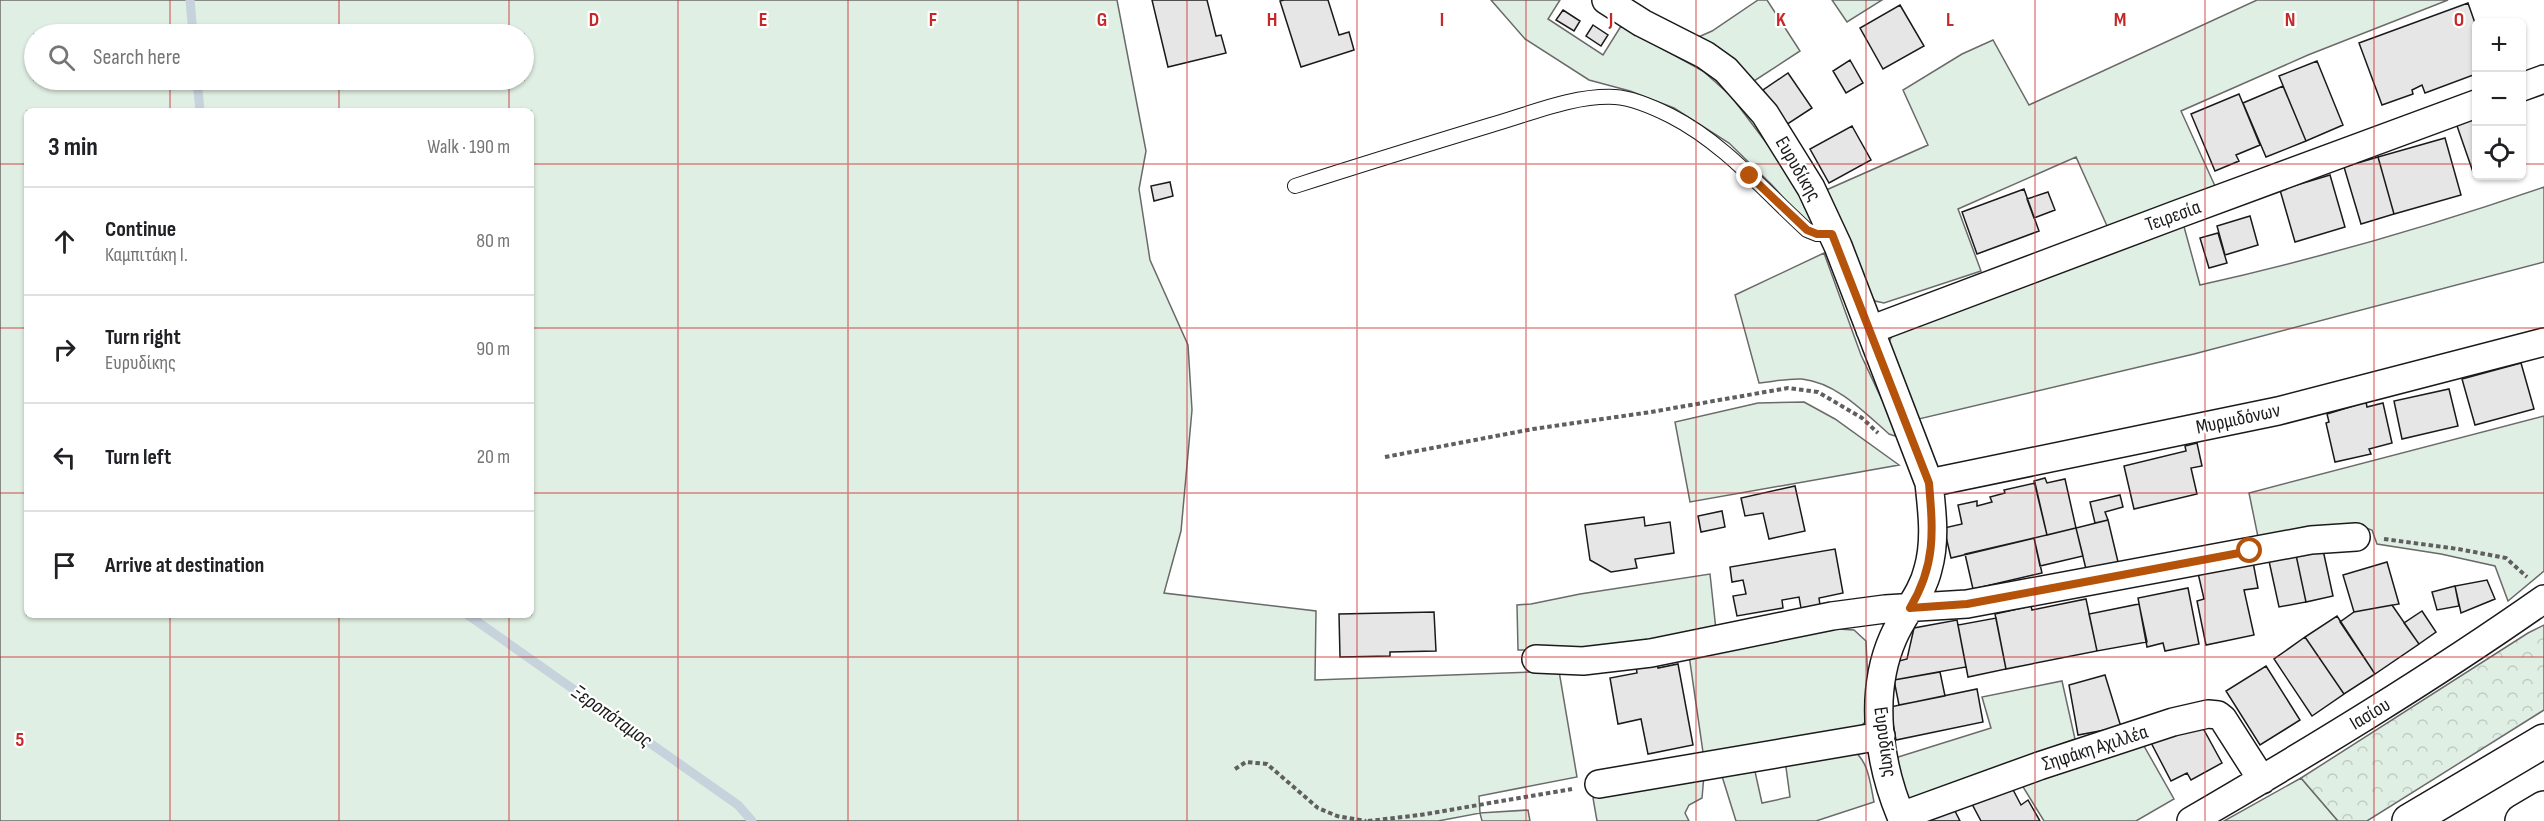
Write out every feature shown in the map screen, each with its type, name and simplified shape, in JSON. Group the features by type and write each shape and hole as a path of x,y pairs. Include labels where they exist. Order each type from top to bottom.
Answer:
{"highway":[{"path":"2409,821 2544,741"},
{"path":"2522,821 2544,808"}],"street":[{"name":"Ευρυδίκης","path":"1606,0 1642,23 1705,55 1726,70 1765,114 1811,188 1832,234 1929,483 1933,524 1930,559 1922,588 1893,638 1878,700 1888,777 1902,818"},
{"path":"2526,86 2544,79"},
{"name":"Τειρεσία","path":"1870,330 2472,105"},
{"name":"Μυρμιδόνων","path":"1929,483 2278,411 2544,342"},
{"path":"1536,659 1583,661 1631,656 1832,616 1967,604 2301,542 2356,537"},
{"name":"Ιασίου","path":"2191,821 2447,666 2538,590"},
{"name":"Σηφάκη Αχιλλέα","path":"1902,818 2099,746 2185,718 2208,714 2218,715 2223,719 2262,780"},
{"path":"1599,784 1881,736"}],"lane":[{"path":"1295,186 1408,149 1548,108 1576,101 1617,97 1644,105 1686,125 1750,176 1807,230 1817,234 1832,234"}],"path":[{"path":"1384,458 1533,429 1651,412 1788,388 1818,392 1862,418 1906,454 1918,453"},
{"path":"2356,537 2458,549 2506,558 2538,590"},
{"path":"1235,768 1246,762 1267,765 1318,808 1337,816 1367,821 1420,815 1599,784"}],"green space":[{"path":"0,0 1117,0 1146,151 1139,189 1150,260 1188,345 1192,410 1181,531 1164,593 1316,611 1315,680 1559,671 1577,777 1479,796 1480,813 1438,821 0,821"},
{"path":"1491,0 1560,0 1548,19 1603,55 1621,26 1703,71 1731,96 1777,157 1798,188 1814,226 1808,225 1771,184 1729,143 1674,108 1630,91 1589,80 1525,39"},
{"path":"1758,0 1767,0 1800,51 1754,81 1726,53 1696,38 1712,31"},
{"path":"1832,0 1882,0 1847,22"},
{"path":"2257,0 2448,0 2308,55 2181,111 2215,186 2108,228 2076,157 1958,209 1981,271 1884,303 1875,301 1870,295 1824,191 1928,145 1903,90 1962,54 1993,40 2029,105"},
{"path":"2544,187 2544,262 2194,354 1919,419 1889,355 1887,346 1893,334 2183,223 2200,285 2373,241"},
{"path":"1824,253 1861,355 1896,430 1895,436 1889,434 1860,408 1827,386 1802,379 1759,383 1735,295"},
{"path":"1804,402 1835,419 1899,465 1690,502 1675,422 1758,403"},
{"path":"2544,416 2544,571 2508,601 2495,566 2441,554 2377,544 2372,530 2360,526 2258,537 2249,493"},
{"path":"1710,574 1716,630 1590,649 1518,650 1517,605"},
{"path":"2544,625 2544,710 2367,821 2338,821 2301,778 2528,633"},
{"path":"1838,629 1854,630 1866,641 1869,705 1866,721 1856,731 1704,759 1689,655"},
{"path":"2062,681 2075,739 1908,799 1895,758 1991,728 1982,697"},
{"path":"2140,739 2174,799 2136,821 2044,821 2020,782"},
{"path":"1851,749 1862,759 1870,780 1874,802 1816,821 1736,821 1721,773 1754,767 1762,803 1790,797 1785,760"},
{"path":"1704,775 1702,798 1689,805 1685,813 1689,821 1597,821 1593,798"},
{"path":"2301,778 2338,821 2224,821"},
{"path":"1528,810 1530,821 1482,821 1480,813"}],"building":[{"path":"1152,0 1207,0 1216,36 1221,35 1226,53 1168,67"},
{"path":"1328,0 1339,35 1349,32 1354,50 1301,67 1280,1"},
{"path":"2468,3 2473,18 2472,75 2425,93 2422,85 2412,90 2413,94 2382,105 2359,43"},
{"path":"1900,5 1924,46 1883,69 1860,28"},
{"path":"1563,10 1580,21 1574,31 1556,20"},
{"path":"1593,25 1608,35 1601,46 1586,36"},
{"path":"1850,60 1863,83 1846,93 1833,71"},
{"path":"2317,61 2343,125 2306,141 2279,76"},
{"path":"1788,73 1812,108 1786,125 1763,90"},
{"path":"2283,86 2306,141 2266,157 2243,103"},
{"path":"2239,94 2260,145 2236,155 2239,161 2215,171 2191,114"},
{"path":"2472,118 2472,169 2456,123"},
{"path":"1852,126 1871,160 1829,183 1810,149"},
{"path":"2445,138 2461,195 2394,214 2378,157"},
{"path":"2378,157 2394,214 2361,224 2344,167"},
{"path":"2330,175 2345,227 2295,242 2280,190"},
{"path":"1170,182 1173,196 1154,201 1151,186"},
{"path":"2024,189 2039,231 1977,254 1962,212"},
{"path":"2048,192 2055,210 2034,218 2027,199"},
{"path":"2250,216 2258,245 2225,255 2217,226"},
{"path":"2218,233 2227,263 2209,268 2200,238"},
{"path":"2521,363 2534,409 2475,425 2462,379"},
{"path":"2449,389 2458,426 2402,439 2394,401"},
{"path":"2366,402 2367,407 2383,403 2392,443 2369,449 2371,454 2335,462 2326,423 2329,422 2327,414"},
{"path":"2197,443 2202,466 2191,468 2197,494 2134,509 2124,466 2186,451 2185,446"},
{"path":"2045,478 2047,483 2065,479 2076,528 2047,535 2034,481"},
{"path":"2035,483 2047,535 1951,558 1944,528 1962,524 1958,505 1977,501 1977,506 1992,502 1990,497 2005,493 2004,490"},
{"path":"1795,486 1805,531 1769,539 1763,513 1745,516 1741,498"},
{"path":"2120,495 2123,507 2105,512 2108,520 2095,523 2090,502"},
{"path":"1722,511 1725,527 1701,532 1698,516"},
{"path":"1644,517 1645,526 1670,522 1674,553 1635,559 1637,568 1611,572 1590,560 1585,525"},
{"path":"2108,520 2118,562 2086,569 2076,528"},
{"path":"2076,528 2083,556 2040,566 2034,538"},
{"path":"2034,538 2042,573 1973,589 1965,554"},
{"path":"1835,549 1843,593 1819,598 1820,605 1801,608 1799,597 1782,600 1783,608 1737,616 1733,596 1746,594 1743,580 1732,582 1730,567"},
{"path":"2323,550 2333,596 2306,602 2296,555"},
{"path":"2296,555 2306,602 2279,607 2269,561"},
{"path":"2253,562 2258,588 2244,590 2254,635 2206,645 2197,601 2204,599 2198,573"},
{"path":"2387,562 2399,604 2354,612 2343,575"},
{"path":"2487,580 2495,599 2461,613 2455,586"},
{"path":"2455,586 2459,606 2437,610 2432,592"},
{"path":"2188,588 2199,644 2165,651 2163,643 2147,647 2138,598"},
{"path":"2086,599 2097,651 2006,669 1995,614 2031,606 2032,610"},
{"path":"2139,604 2147,642 2097,651 2089,614"},
{"path":"2392,605 2419,644 2375,674 2340,622 2354,612"},
{"path":"2422,611 2436,632 2419,644 2404,623"},
{"path":"1434,612 1436,651 1390,652 1390,656 1340,657 1339,614"},
{"path":"2337,616 2375,674 2344,694 2305,637"},
{"path":"1996,618 2006,669 1968,677 1958,625"},
{"path":"1957,620 1966,667 1894,680 1891,663 1907,659 1914,628"},
{"path":"2305,637 2344,694 2312,716 2274,659"},
{"path":"1657,662 1658,668 1678,664 1693,745 1648,754 1641,719 1618,724 1610,678 1637,673 1636,666"},
{"path":"2266,666 2300,720 2260,745 2226,691"},
{"path":"1940,672 1945,696 1899,705 1894,680"},
{"path":"2105,675 2121,727 2078,735 2069,685"},
{"path":"1977,689 1983,722 1896,740 1890,707"},
{"path":"2198,719 2222,763 2191,780 2187,773 2171,781 2148,737"},
{"path":"2010,784 2021,805 2028,800 2040,821 1981,821 1972,804"},
{"path":"1952,805 1960,821 1921,821"}],"waterway":[{"name":"Ξεροπόταμος","path":"190,0 192,24"},
{"name":"Ξεροπόταμος","path":"198,90 200,108"},
{"name":"Ξεροπόταμος","path":"472,618 738,805 752,821"}],"route":[{"path":"1750,176 1807,230 1817,234 1832,234 1929,483 1933,524 1929,569 1922,588 1910,608 1967,604 2250,551"}]}
